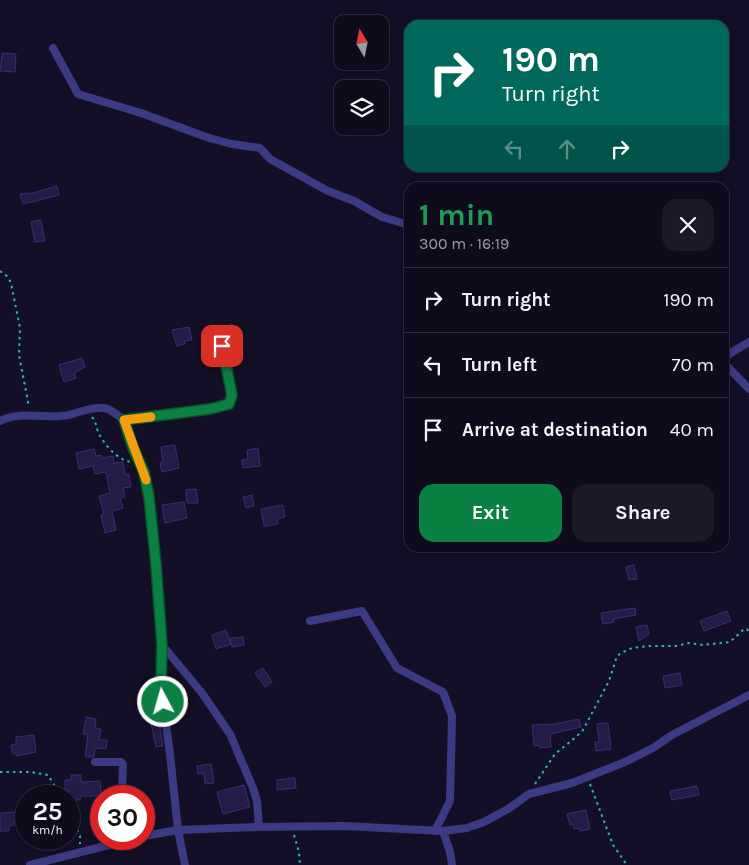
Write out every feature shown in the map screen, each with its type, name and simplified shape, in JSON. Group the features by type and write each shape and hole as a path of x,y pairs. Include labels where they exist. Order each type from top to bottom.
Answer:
{"street":[{"path":"53,48 78,94 141,113 209,138 260,148 270,160 328,190 354,201 382,217 404,224"},
{"path":"729,354 749,342"},
{"path":"124,420 210,409 229,404 232,395 222,346"},
{"path":"729,368 749,389"},
{"path":"0,421 17,416 61,416 99,408 106,408 124,420 144,472 149,497 162,645 161,687 184,865"},
{"path":"310,621 362,611 397,668 443,692 452,716 450,801 439,831 450,852 452,865"},
{"path":"162,645 202,693 230,734 253,788 257,801 259,826"},
{"path":"155,834 178,830 259,826 344,826 439,831 467,828 484,822 508,809 528,794 572,783 638,756 672,735 749,694"},
{"path":"95,762 121,762 123,764 122,785"},
{"path":"30,865 46,863 90,850"}],"path":[{"path":"0,271 8,277 11,283 20,328 19,355 30,416"},
{"path":"88,410 96,422 101,437 116,455 125,461 140,462"},
{"path":"528,794 555,754 583,730 609,681 617,656 632,648 676,646 689,643 703,645 723,643 734,640 744,629 747,629 749,633"},
{"path":"0,772 31,772 48,775 54,785"},
{"path":"588,777 591,792 613,845 626,865"},
{"path":"290,826 296,841 300,865"},
{"path":"76,854 78,850"}],"building":[{"path":"2,53 16,54 15,72 0,71"},
{"path":"57,186 59,195 23,204 20,194 33,193"},
{"path":"41,220 45,241 35,242 31,222"},
{"path":"232,324 243,354 230,358 227,344 221,338 218,329"},
{"path":"189,327 192,340 184,341 185,344 177,346 172,330"},
{"path":"82,358 85,367 74,373 76,378 64,382 59,365"},
{"path":"175,445 179,468 162,472 160,463 163,462 161,447"},
{"path":"258,448 260,466 243,468 242,460 248,459 247,450"},
{"path":"94,449 96,456 101,455 102,458 113,456 114,463 123,462 125,474 129,474 131,487 123,488 125,497 120,498 123,508 112,511 116,530 105,533 101,515 104,514 99,496 110,493 106,472 95,474 93,466 79,469 76,453"},
{"path":"196,489 198,503 187,503 186,490"},
{"path":"252,495 254,506 246,508 243,497"},
{"path":"184,502 187,518 165,523 162,505"},
{"path":"283,505 285,517 277,519 278,524 264,526 261,509"},
{"path":"634,565 637,579 629,580 626,567"},
{"path":"635,608 636,615 613,619 614,622 603,624 601,613"},
{"path":"727,611 731,621 704,631 700,621"},
{"path":"647,625 649,634 639,641 636,627"},
{"path":"226,630 231,644 216,649 212,635"},
{"path":"243,637 244,645 232,647 230,638"},
{"path":"263,668 272,682 265,687 255,673"},
{"path":"680,673 682,685 665,688 663,676"},
{"path":"158,707 163,746 156,747 148,709"},
{"path":"86,717 96,719 95,728 101,729 99,740 107,740 106,749 95,748 94,757 85,757 88,734 83,734"},
{"path":"579,719 581,727 550,734 551,747 540,748 539,745 534,746 532,725 549,725"},
{"path":"608,723 611,749 596,751 595,742 599,742 597,724"},
{"path":"34,735 36,752 16,756 16,753 13,754 11,745 16,744 16,737"},
{"path":"211,764 214,783 205,784 204,773 198,774 197,766"},
{"path":"71,775 81,775 81,782 100,781 100,785 90,785 90,796 81,796 80,800 80,785 65,785 65,780 71,780"},
{"path":"295,778 296,788 277,790 277,780"},
{"path":"244,785 250,807 223,814 217,792"},
{"path":"697,786 699,795 672,800 670,791"},
{"path":"586,810 590,829 580,831 579,828 574,829 573,824 570,825 567,814"},
{"path":"15,812 14,825 9,826 9,831 0,831 0,813"}],"slow traffic":[{"path":"146,480 124,420 151,417"}],"route":[{"path":"163,702 161,687 162,645 152,518 147,482 124,420 210,409 229,404 232,395 222,346"}]}
